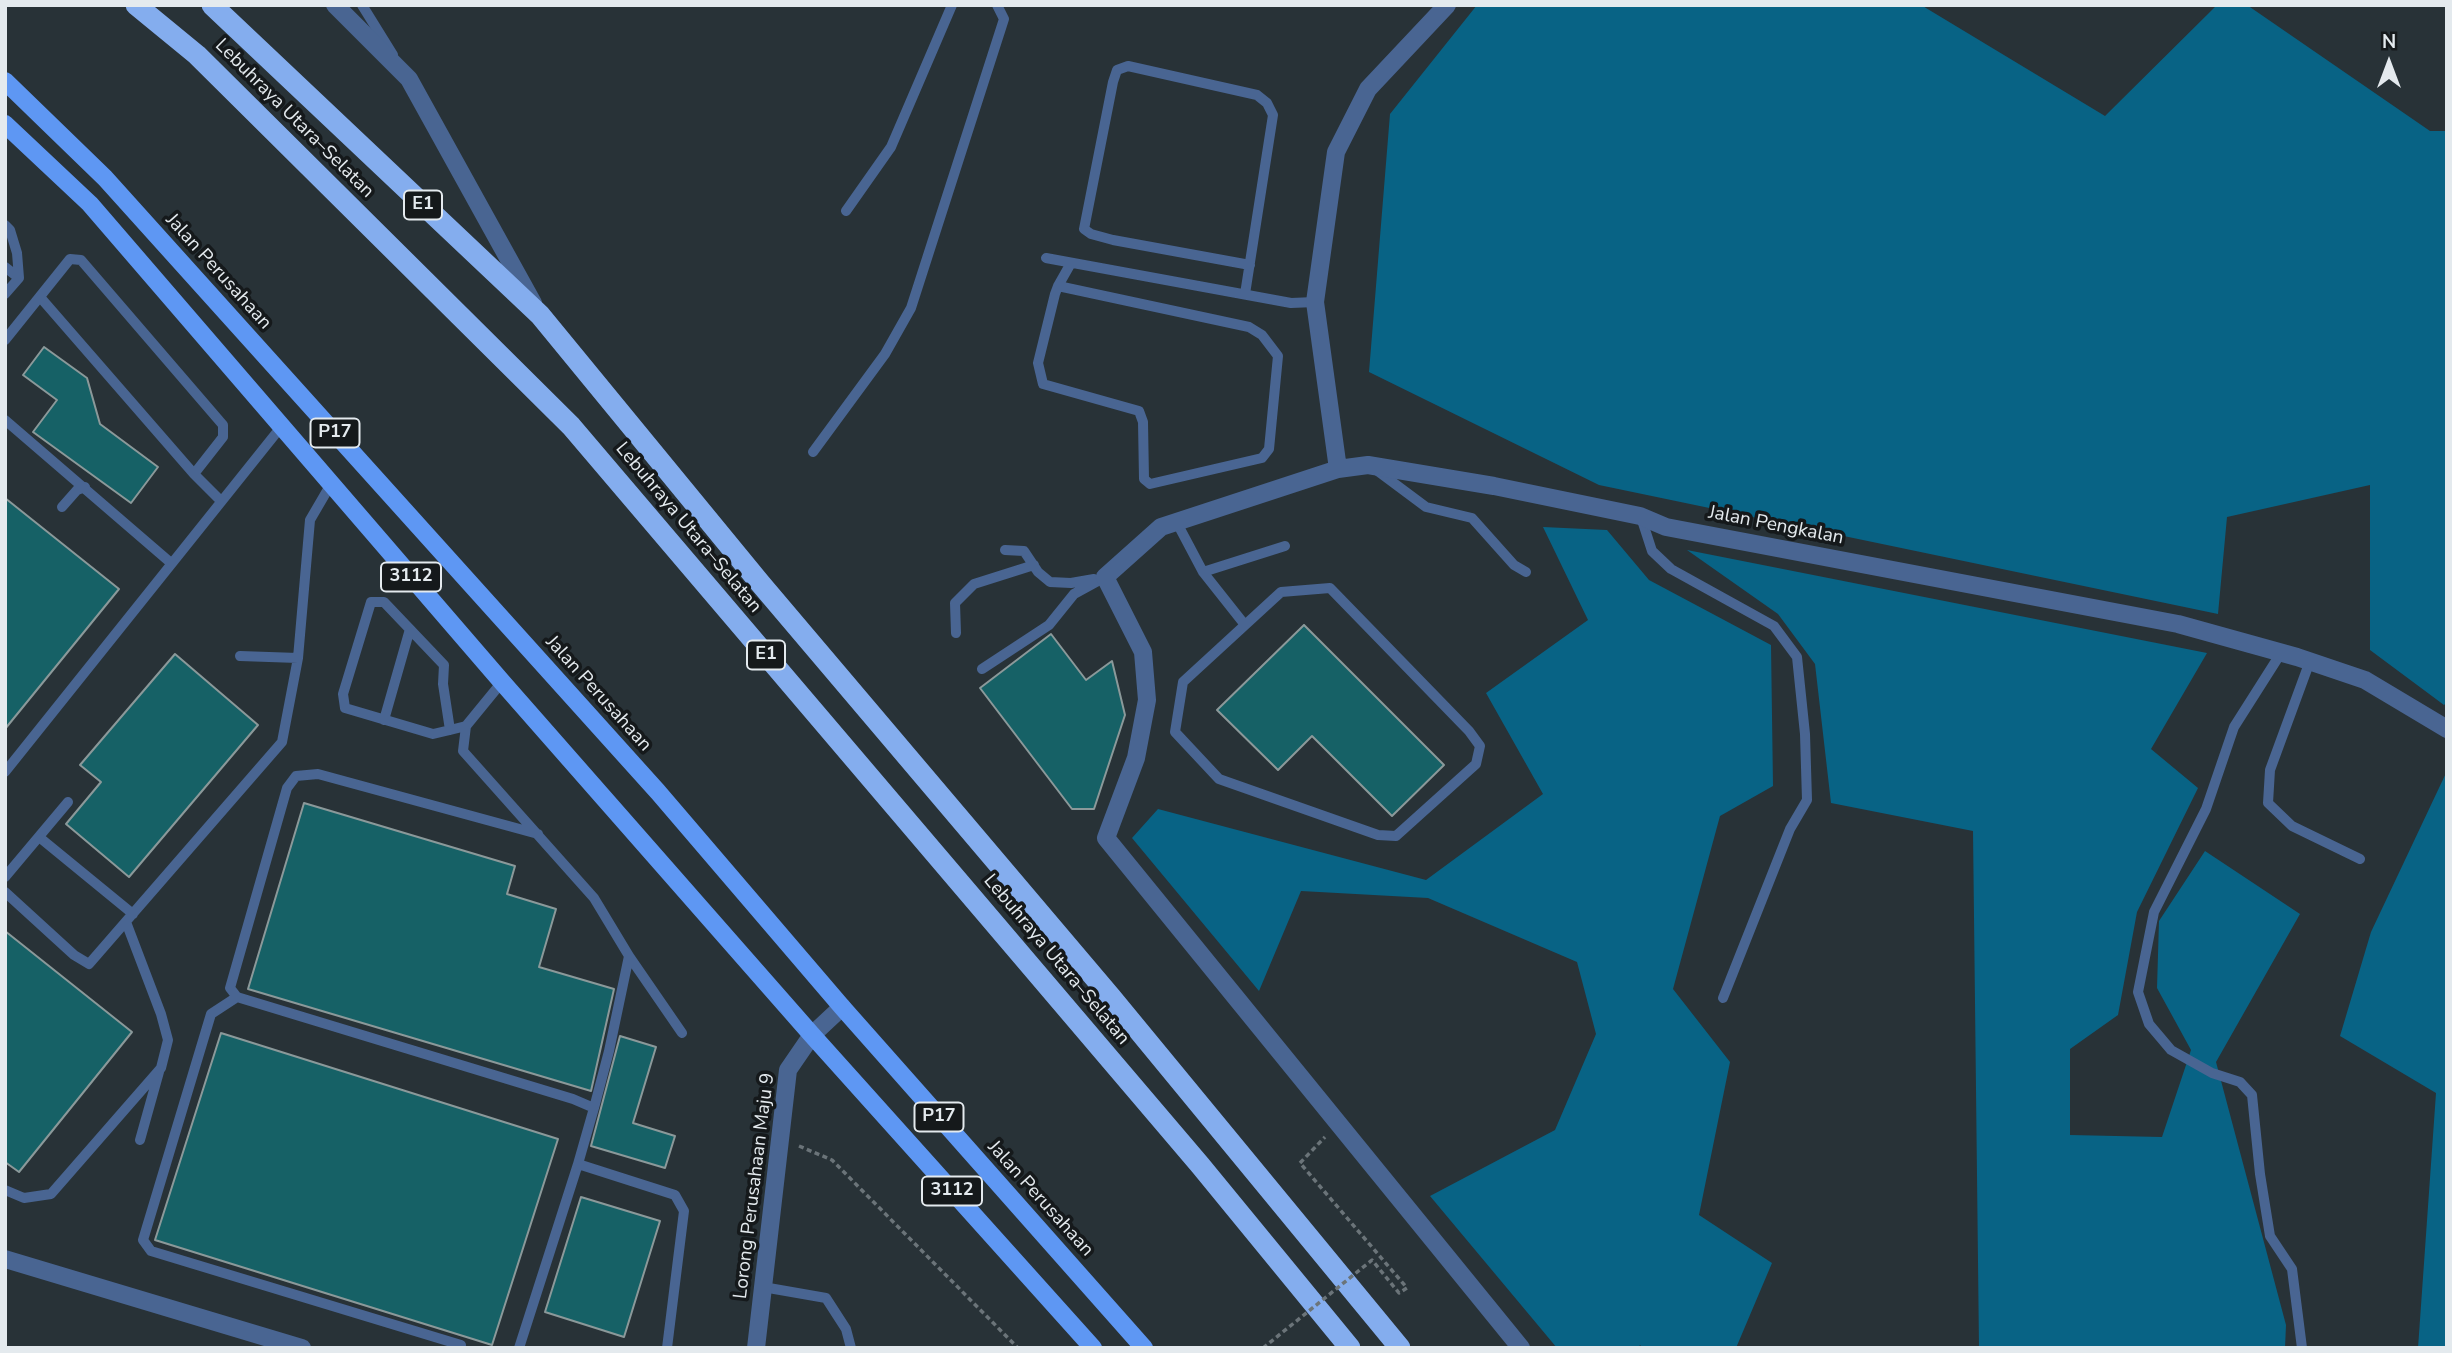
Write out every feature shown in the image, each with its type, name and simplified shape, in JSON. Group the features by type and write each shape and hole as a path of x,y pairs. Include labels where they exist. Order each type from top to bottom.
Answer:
{"highway":[{"name":"Lebuhraya Utara–Selatan","path":"136,5 197,55 571,426 1200,1165 1350,1348"},
{"name":"Lebuhraya Utara–Selatan","path":"212,5 540,315 760,583 1120,1007 1400,1348"}],"main road":[{"name":"Jalan Perusahaan","path":"5,81 114,189 658,792 842,1007 1144,1348"},
{"name":"3112","path":"5,124 90,204 502,682 812,1035 1093,1348"}],"street":[{"path":"335,5 409,79 540,315"},
{"path":"1338,469 1315,302 1336,152 1368,89 1447,5"},
{"name":"Jalan Pengkalan","path":"1105,577 1161,527 1338,469 1368,465 1494,486 1640,516 1667,527 2178,624 2365,680 2447,729"},
{"path":"1105,577 1143,652 1147,700 1136,758 1106,838 1521,1348"},
{"name":"Lorong Perusahaan Maju 9","path":"757,1348 788,1070 812,1035 842,1007"},
{"path":"5,1259 302,1348"}],"lane":[{"path":"362,5 409,79"},
{"path":"846,212 891,147 952,5"},
{"path":"813,452 885,355 911,308 1004,19 996,5"},
{"path":"1245,294 1250,265 1273,115 1268,103 1257,95 1128,66 1117,70 1084,229 1091,234 1113,240 1250,265"},
{"path":"5,225 10,230 17,253 19,278 5,294"},
{"path":"1046,258 1291,303 1315,302"},
{"path":"5,340 70,259 81,260 223,425 223,437 194,474"},
{"path":"1058,286 1249,327 1262,335 1278,356 1269,449 1262,458 1150,484 1144,479 1143,422 1139,411 1042,384 1038,363 1055,294 1058,286 1071,263"},
{"path":"5,267 19,278"},
{"path":"40,297 194,474 220,500"},
{"path":"5,421 85,487 171,564"},
{"path":"5,772 281,427"},
{"path":"1368,465 1426,507 1472,518 1514,565 1526,572"},
{"path":"5,892 74,955 89,964 282,742 298,658 310,520 331,484"},
{"path":"62,507 77,490 85,487"},
{"path":"1640,516 1652,551 1671,569 1774,626 1797,657 1805,734 1807,800 1790,829 1723,998"},
{"path":"1176,521 1203,572 1245,625"},
{"path":"1203,572 1285,546"},
{"path":"1005,550 1024,551 1050,582 1071,583 1105,577"},
{"path":"956,633 955,603 974,584 1034,565"},
{"path":"982,669 1049,625 1073,594 1105,577"},
{"path":"1330,587 1469,731 1480,746 1476,764 1396,836 1378,835 1219,779 1175,732 1183,682 1245,625 1281,592 1330,587"},
{"path":"450,730 443,684 444,665 384,602 371,602 343,694 345,708 433,734 450,730 467,726"},
{"path":"384,720 410,629"},
{"path":"2281,653 2234,727 2206,808 2154,912 2138,992 2149,1024 2171,1050 2212,1073 2240,1082 2252,1095 2270,1236 2292,1269 2302,1348"},
{"path":"240,656 298,658"},
{"path":"2310,662 2270,770 2268,803 2292,826 2360,859"},
{"path":"502,682 467,726 463,751 594,898 629,956 682,1033"},
{"path":"538,834 318,774 296,776 287,788 230,988 237,997 573,1099 594,1108"},
{"path":"5,877 68,802"},
{"path":"38,837 130,918 168,1040 140,1140"},
{"path":"519,1348 578,1164 610,1051 629,956"},
{"path":"237,997 211,1014 143,1240 150,1251 461,1345"},
{"path":"5,1190 24,1198 51,1194 160,1068"},
{"path":"578,1164 675,1195 684,1211 667,1348"},
{"path":"764,1287 826,1298 846,1329 851,1348"}],"path":[{"path":"1263,1348 1372,1260 1399,1293 1407,1288 1300,1163 1338,1124"},
{"path":"780,1139 832,1160 1018,1348"}],"shaded area":[{"path":"1477,5 1921,5 2105,116 2217,5 2247,5 2430,131 2447,131 2447,702 2444,705 2370,650 2370,485 2227,517 2218,614 1599,485 1369,372 1390,114"},
{"path":"1543,527 1607,530 1649,580 1771,645 1773,786 1720,816 1673,989 1730,1062 1699,1215 1772,1263 1736,1348 1643,1348 1640,1345 1638,1348 1557,1348 1430,1196 1555,1130 1596,1034 1577,962 1428,898 1301,891 1259,991 1132,838 1158,809 1426,880 1543,794 1486,693 1588,620"},
{"path":"1687,550 2207,653 2151,749 2198,788 2137,912 2118,1015 2070,1049 2070,1135 2162,1137 2191,1050 2157,988 2159,921 2205,851 2300,914 2216,1062 2286,1325 2285,1348 1979,1348 1973,831 1831,803 1815,664 1778,614"},
{"path":"2447,771 2447,1348 2418,1348 2436,1093 2340,1036 2371,932"}],"building":[{"path":"44,347 87,378 100,424 158,467 131,503 33,432 57,400 23,375"},
{"path":"5,498 119,589 5,729"},
{"path":"1304,625 1444,765 1392,816 1312,736 1278,770 1217,710"},
{"path":"1051,634 1086,680 1112,661 1125,715 1094,809 1072,809 980,688"},
{"path":"175,654 258,725 129,877 66,824 101,782 80,765"},
{"path":"304,803 515,866 507,894 556,909 539,967 614,989 591,1091 248,989"},
{"path":"5,931 132,1032 19,1172 5,1162"},
{"path":"221,1033 558,1139 492,1345 155,1240"},
{"path":"620,1036 656,1047 633,1123 675,1136 665,1168 591,1146"},
{"path":"581,1197 660,1221 624,1337 545,1312"}]}
